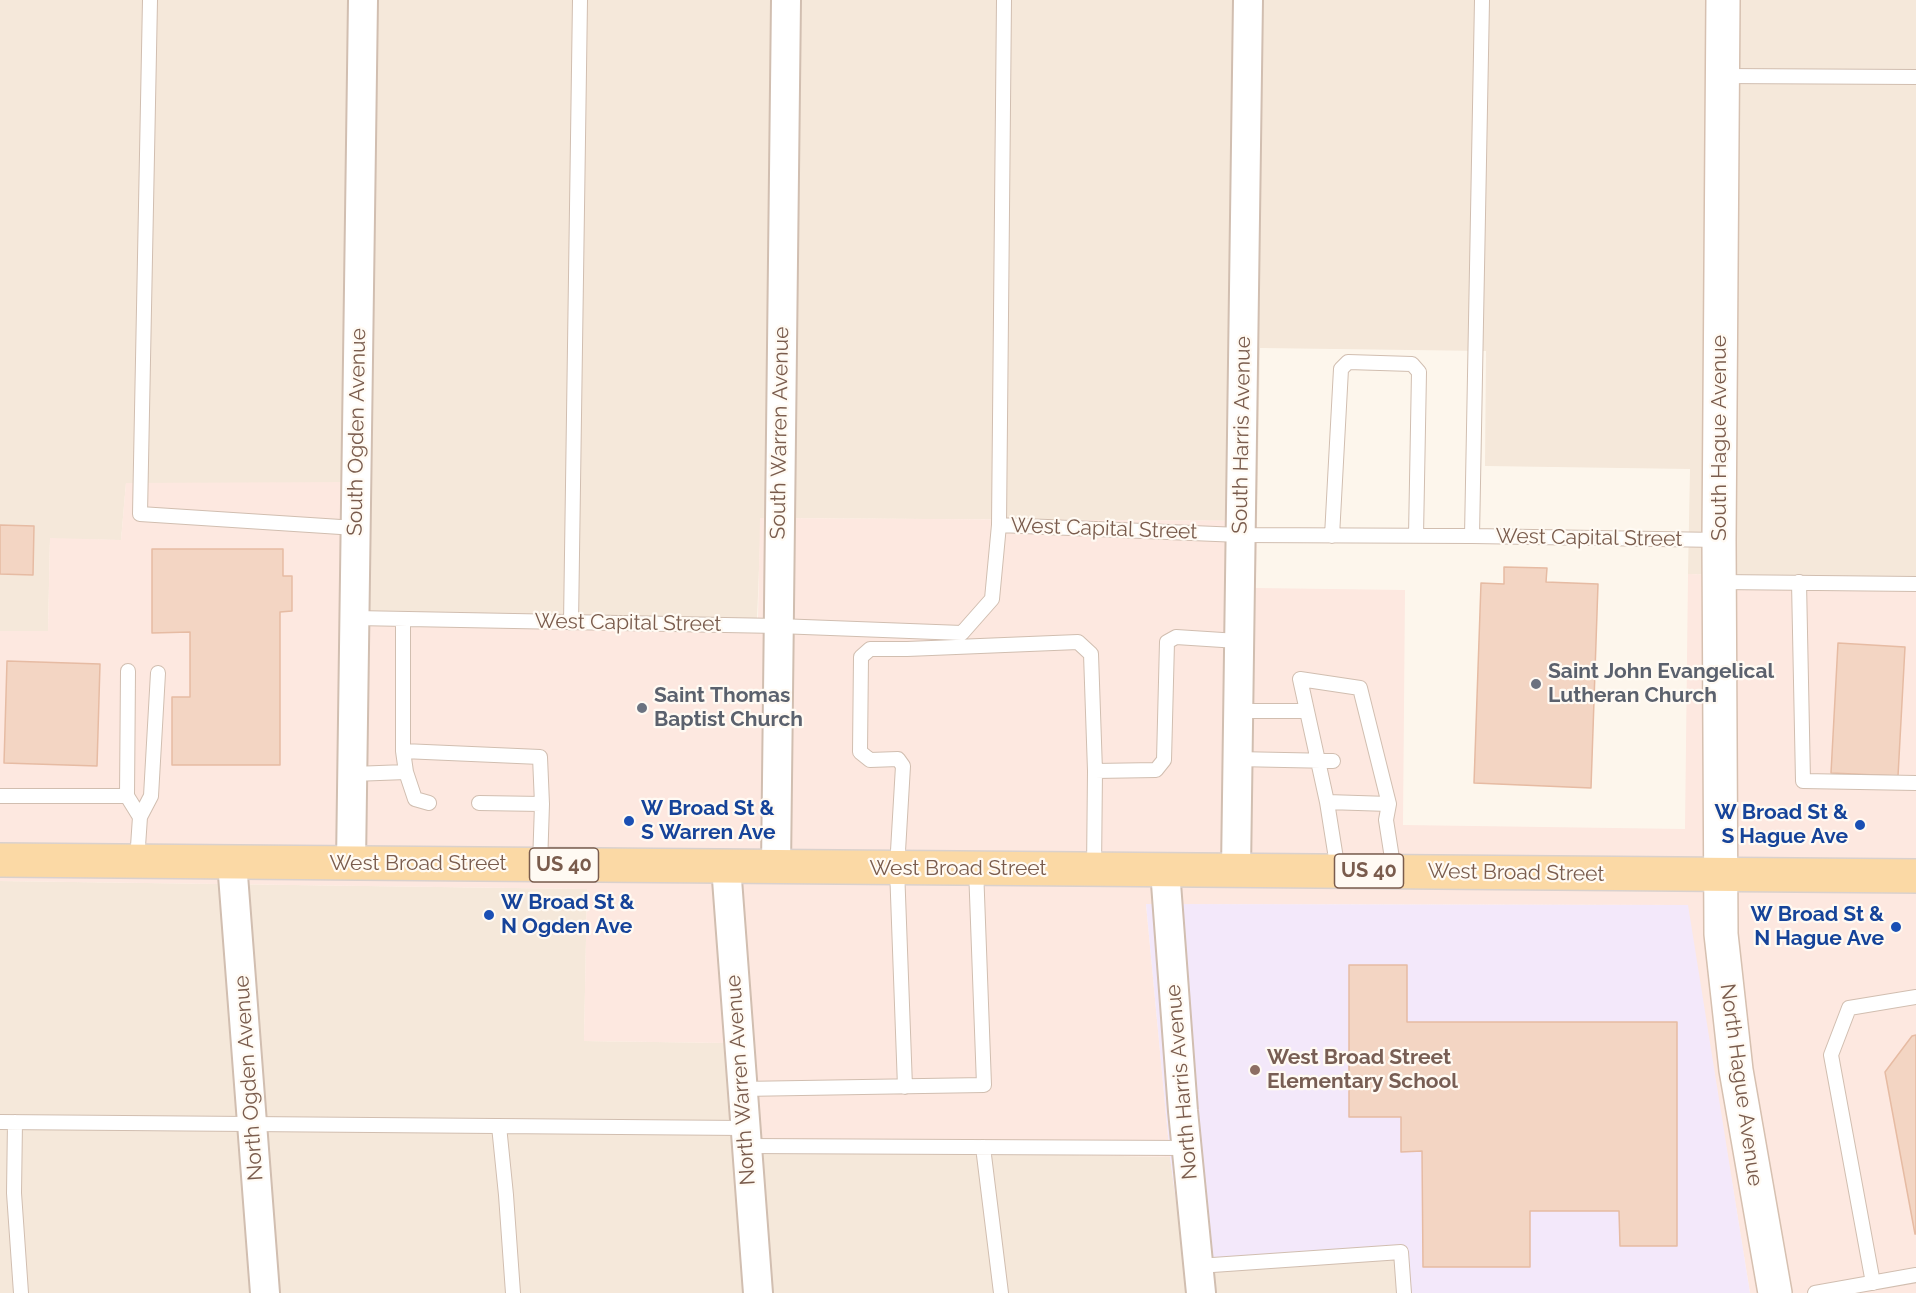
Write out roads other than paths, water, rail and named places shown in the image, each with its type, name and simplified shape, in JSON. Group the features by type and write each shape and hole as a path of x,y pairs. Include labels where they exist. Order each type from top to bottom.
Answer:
{"main road":[{"name":"South Hague Avenue","path":"1720,876 1722,0"},
{"name":"West Broad Street","path":"0,860 1916,876"},
{"name":"North Hague Avenue","path":"1720,876 1720,934 1736,1070 1775,1293"}],"street":[{"name":"South Ogden Avenue","path":"351,863 363,0"},
{"name":"South Warren Avenue","path":"776,867 786,0"},
{"name":"South Harris Avenue","path":"1236,870 1248,0"},
{"name":"North Ogden Avenue","path":"232,862 265,1293"},
{"name":"North Warren Avenue","path":"726,866 758,1293"},
{"name":"North Harris Avenue","path":"1165,870 1199,1279"}],"lane":[{"path":"150,0 140,514 356,528"},
{"path":"571,623 580,0"},
{"path":"999,525 1004,0"},
{"path":"1472,536 1482,0"},
{"path":"1721,76 1916,77"},
{"path":"1332,536 1341,369 1348,362 1412,364 1419,372 1416,536"},
{"name":"West Capital Street","path":"355,618 778,626 962,633 992,599 999,525 1240,535 1719,540"},
{"path":"1720,582 1916,584"},
{"path":"1799,582 1803,781 1916,783"},
{"path":"403,619 403,752 406,772 415,799 429,803"},
{"path":"1095,771 1156,770 1164,760 1167,642 1176,637 1239,641"},
{"path":"906,1087 897,868 903,766 898,759 870,760 860,752 861,657 870,649 1078,642 1091,654 1095,771 1094,870"},
{"path":"128,671 127,796 140,817"},
{"path":"138,861 140,817 152,796 158,674"},
{"path":"1338,871 1313,720 1300,679 1360,688 1365,727 1374,762 1389,804 1386,820 1394,872"},
{"path":"1237,711 1313,720"},
{"path":"403,752 540,757 542,804 540,865"},
{"path":"1236,759 1333,761"},
{"path":"352,774 406,772"},
{"path":"0,796 127,796"},
{"path":"1327,802 1389,804"},
{"path":"479,803 542,804"},
{"path":"741,1089 984,1086 976,868"},
{"path":"1873,1283 1831,1055 1849,1008 1916,997"},
{"path":"0,1122 499,1126 983,1147 1187,1148"},
{"path":"15,1122 14,1193 21,1293"},
{"path":"499,1126 513,1293"},
{"path":"983,1147 1001,1293"},
{"path":"1199,1279 1401,1252 1404,1293"},
{"path":"1815,1293 1916,1275"}],"place":[{"name":"Saint John Evangelical Lutheran Church","path":"1536,684"},
{"name":"Saint Thomas Baptist Church","path":"642,708"},
{"name":"W Broad St & S Warren Ave","path":"629,821"},
{"name":"W Broad St & S Hague Ave","path":"1860,825"},
{"name":"W Broad St & N Ogden Ave","path":"489,915"},
{"name":"W Broad St & N Hague Ave","path":"1896,927"},
{"name":"West Broad Street Elementary School","path":"1255,1070"}]}
